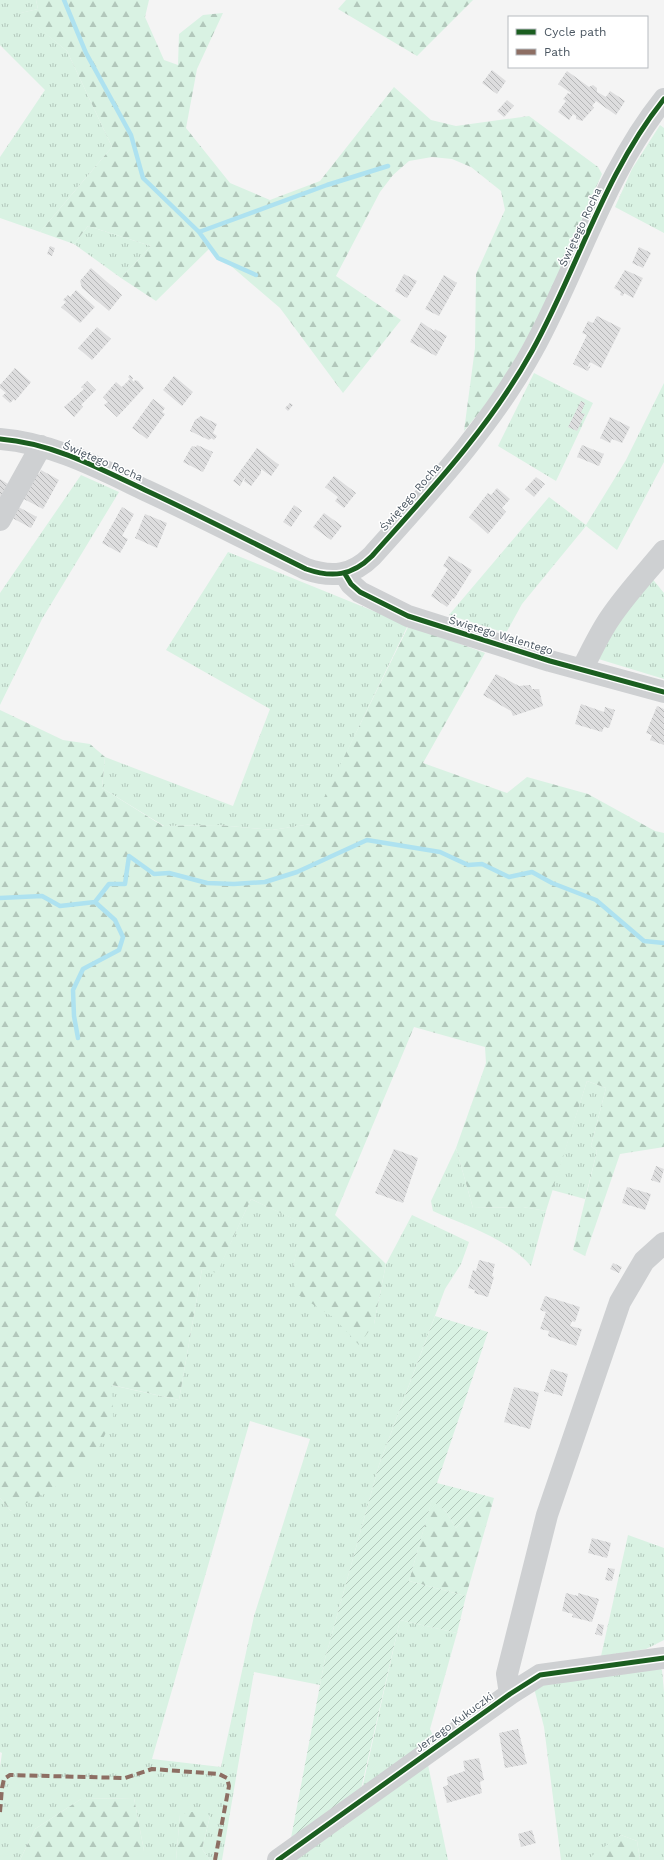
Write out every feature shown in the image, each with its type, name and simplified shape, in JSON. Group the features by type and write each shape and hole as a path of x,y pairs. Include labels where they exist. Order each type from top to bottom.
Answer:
{"street":[{"name":"Świętego Rocha","path":"0,439 41,446 77,459 127,481 306,569 330,575 345,574 364,565 473,439 510,389 553,311 618,170 639,133 664,99"},
{"path":"0,520 41,446"},
{"path":"582,669 610,617 664,551"},
{"name":"Świętego Walentego","path":"345,574 350,584 360,592 396,612 543,659 664,692"},
{"path":"510,1694 507,1674 547,1516 596,1369 620,1302 644,1261 664,1243"},
{"name":"Jerzego Kukuczki","path":"278,1860 510,1694 540,1675 662,1656"}],"green space":[{"path":"0,0 36,0 38,9 21,13 67,51 112,147 40,232 0,218 0,157 45,90 0,45"},
{"path":"36,0 149,0 145,17 164,60 178,65 179,34 203,15 223,13 197,69 186,128 230,183 270,200 320,181 394,87 431,120 456,126 529,116 598,167 602,174 572,240 547,303 507,373 483,408 464,431 475,348 476,274 505,210 501,191 471,167 452,159 432,157 409,161 393,175 380,192 336,276 401,320 343,393 280,308 210,248 156,301 121,278 151,246 88,226 74,244 40,232 112,147 67,51 20,13 38,9"},
{"path":"346,0 473,0 417,56 338,9"},
{"path":"660,125 664,128 664,233 615,207 632,169"},
{"path":"88,226 151,246 121,278 74,244"},
{"path":"534,373 593,403 556,481 498,446"},
{"path":"664,383 664,462 617,550 586,526 522,604 506,633 449,615 549,497 586,525 626,460"},
{"path":"81,475 119,492 42,619 0,705 0,593"},
{"path":"228,552 408,625 312,824 272,830 218,825 164,826 102,788 105,757 233,806 270,709 166,650"},
{"path":"650,576 664,593 664,679 582,654"},
{"path":"409,625 485,653 423,763 507,793 527,777 588,794 655,831 664,833 664,1147 620,1154 585,1256 573,1250 597,1151 591,1146 606,1088 587,1081 546,1211 523,1207 473,1208 456,1148 486,1063 485,1047 414,1027 335,1215 386,1264 374,1324 359,1345 333,1317 295,1293 293,1267 302,1223 251,1199 217,1273 202,1269 179,1400 112,1385 113,1418 98,1449 81,1471 44,1494 11,1511 0,1498 0,710 63,740 90,744 105,757 102,788 163,826 218,825 272,830 311,824"},
{"path":"587,1081 606,1088 591,1146 597,1151 585,1199 552,1190"},
{"path":"456,1148 473,1208 523,1207 546,1211 531,1266 521,1256 498,1240 433,1211 431,1201"},
{"path":"251,1199 303,1223 293,1267 374,1324 386,1264 412,1215 469,1242 461,1264 445,1289 379,1465 325,1659 320,1685 254,1672 222,1860 210,1860 202,1849 210,1816 180,1815 176,1860 144,1860 144,1851 134,1798 81,1799 35,1829 20,1860 0,1860 0,1767 2,1753 0,1752 0,1498 11,1511 112,1418 111,1385 179,1400 202,1269 217,1272","holes":["250,1421 310,1439 254,1616 221,1767 152,1759"]},
{"path":"435,1316 488,1332 437,1483 487,1496 456,1528 446,1512 432,1500 409,1581 466,1596 457,1633 400,1620 361,1789 291,1838 325,1659 379,1465"},
{"path":"487,1496 494,1498 466,1596 409,1581 432,1499 446,1512 456,1528"},
{"path":"628,1535 664,1548 664,1640 646,1649 601,1656"},
{"path":"400,1620 457,1633 430,1729 435,1740 362,1789"},
{"path":"655,1665 662,1670 664,1692 664,1860 640,1860 637,1841 621,1835 588,1860 561,1860 544,1727 534,1688 556,1679"},
{"path":"427,1760 448,1860 296,1860"},
{"path":"134,1798 144,1851 144,1860 20,1860 35,1829 81,1799"},
{"path":"203,1810 210,1816 202,1849 210,1860 176,1860 180,1814"},
{"path":"621,1835 637,1841 640,1860 586,1860"}],"building":[{"path":"492,70 506,81 497,94 482,83"},
{"path":"567,71 589,87 593,85 597,88 597,92 606,97 610,91 625,101 616,115 596,101 592,106 594,108 582,121 576,119 576,116 573,114 569,120 558,112 566,101 563,99 568,93 571,93 558,84"},
{"path":"507,100 514,106 504,117 497,111"},
{"path":"50,246 55,248 52,256 47,254"},
{"path":"639,247 651,253 643,268 632,263"},
{"path":"91,268 122,295 109,311 82,288 80,281"},
{"path":"625,270 643,278 633,298 624,293 623,296 620,295 621,292 614,288"},
{"path":"404,274 417,281 407,298 395,291"},
{"path":"444,275 457,283 439,316 425,309"},
{"path":"76,290 95,307 80,323 61,307 66,302 63,300 68,295 70,297"},
{"path":"597,316 621,328 601,368 590,362 587,368 591,365 588,371 573,364 587,335 582,333 588,321 593,323"},
{"path":"421,322 434,331 435,329 447,336 436,356 410,342"},
{"path":"97,327 111,339 92,360 78,348"},
{"path":"15,368 31,382 15,401 14,399 10,403 2,396 6,393 0,388 0,385"},
{"path":"130,375 134,382 135,380 138,381 144,388 117,417 104,405 108,402 103,397 116,382 122,387 130,379 128,377"},
{"path":"174,376 193,392 182,406 163,390"},
{"path":"87,381 96,390 81,405 83,407 74,417 64,407 84,389 81,387"},
{"path":"153,399 165,408 162,412 165,414 147,439 132,428"},
{"path":"581,401 585,403 581,413 585,414 577,431 568,427"},
{"path":"290,403 293,405 288,411 285,408"},
{"path":"201,416 217,424 213,433 217,436 214,440 211,438 209,440 190,431 195,420"},
{"path":"610,417 630,427 622,443 612,439 610,443 600,438"},
{"path":"197,445 213,452 203,472 183,462 192,446 196,447"},
{"path":"582,445 604,454 599,466 577,457"},
{"path":"257,448 279,465 271,476 261,469 261,473 251,486 244,481 245,477 240,486 233,481"},
{"path":"41,470 59,480 43,509 20,497 34,471 39,474"},
{"path":"334,476 356,493 344,508 335,501 338,497 325,487"},
{"path":"536,477 545,484 534,497 525,489"},
{"path":"0,479 8,484 0,498"},
{"path":"497,488 510,499 502,508 506,512 488,534 469,517 488,493 491,495"},
{"path":"11,503 37,517 31,528 5,514"},
{"path":"294,505 302,511 291,527 283,522"},
{"path":"122,507 134,514 122,536 128,539 120,553 102,543"},
{"path":"324,513 342,526 331,540 313,527"},
{"path":"145,514 167,523 157,548 135,538"},
{"path":"449,556 472,570 454,599 453,598 447,607 431,596 448,569 443,566"},
{"path":"496,674 519,686 530,685 532,689 539,689 543,706 513,716 511,711 483,695"},
{"path":"581,704 604,712 605,707 615,710 609,728 604,727 602,732 575,724"},
{"path":"657,706 664,709 664,745 650,740 652,735 646,733"},
{"path":"394,1149 418,1158 403,1203 375,1193"},
{"path":"656,1166 664,1169 660,1183 651,1180"},
{"path":"627,1187 651,1194 645,1210 622,1203"},
{"path":"479,1260 495,1264 492,1276 494,1277 488,1297 474,1293 475,1290 468,1288 473,1270 476,1271"},
{"path":"613,1263 622,1267 619,1273 610,1269"},
{"path":"545,1296 580,1307 575,1322 572,1321 570,1326 582,1329 576,1346 548,1336 549,1331 540,1329 546,1312 540,1310"},
{"path":"551,1369 568,1374 562,1396 544,1391"},
{"path":"514,1387 539,1393 530,1429 504,1422"},
{"path":"592,1538 611,1543 607,1558 588,1553"},
{"path":"608,1568 615,1569 612,1581 605,1580"},
{"path":"566,1593 578,1596 578,1593 599,1599 592,1622 572,1617 573,1614 562,1611"},
{"path":"598,1624 604,1625 602,1636 595,1634"},
{"path":"518,1729 527,1764 505,1768 499,1733"},
{"path":"479,1758 484,1780 480,1782 482,1793 447,1803 443,1787 448,1785 447,1777 465,1771 463,1761"},
{"path":"532,1830 536,1843 521,1847 518,1834"}],"waterway":[{"path":"64,0 86,53 131,135 143,178 199,232 218,258 256,275"},
{"path":"199,232 327,185 388,166"},
{"path":"0,898 42,896 60,906 95,902 109,884 125,884 129,856 154,874 169,873 207,883 234,884 265,882 297,872 367,840 440,852 468,865 482,864 509,877 532,872 552,883 596,900 644,941 664,943"},
{"path":"78,1038 74,1016 73,990 83,969 119,950 123,937 115,920 95,902"}],"marked path":[{"path":"0,1812 4,1779 10,1775 125,1778 152,1769 219,1774 227,1778 229,1786 215,1860"}],"cycle path":[{"path":"0,439 19,441 57,451 93,465 306,569 324,574 333,574 357,568 372,556 458,458 497,406 515,379 532,351 564,287 608,190 625,158 643,128 664,99"},
{"path":"345,574 351,584 360,592 408,616 550,661 664,692"},
{"path":"278,1860 510,1694 540,1675 664,1658"}]}
